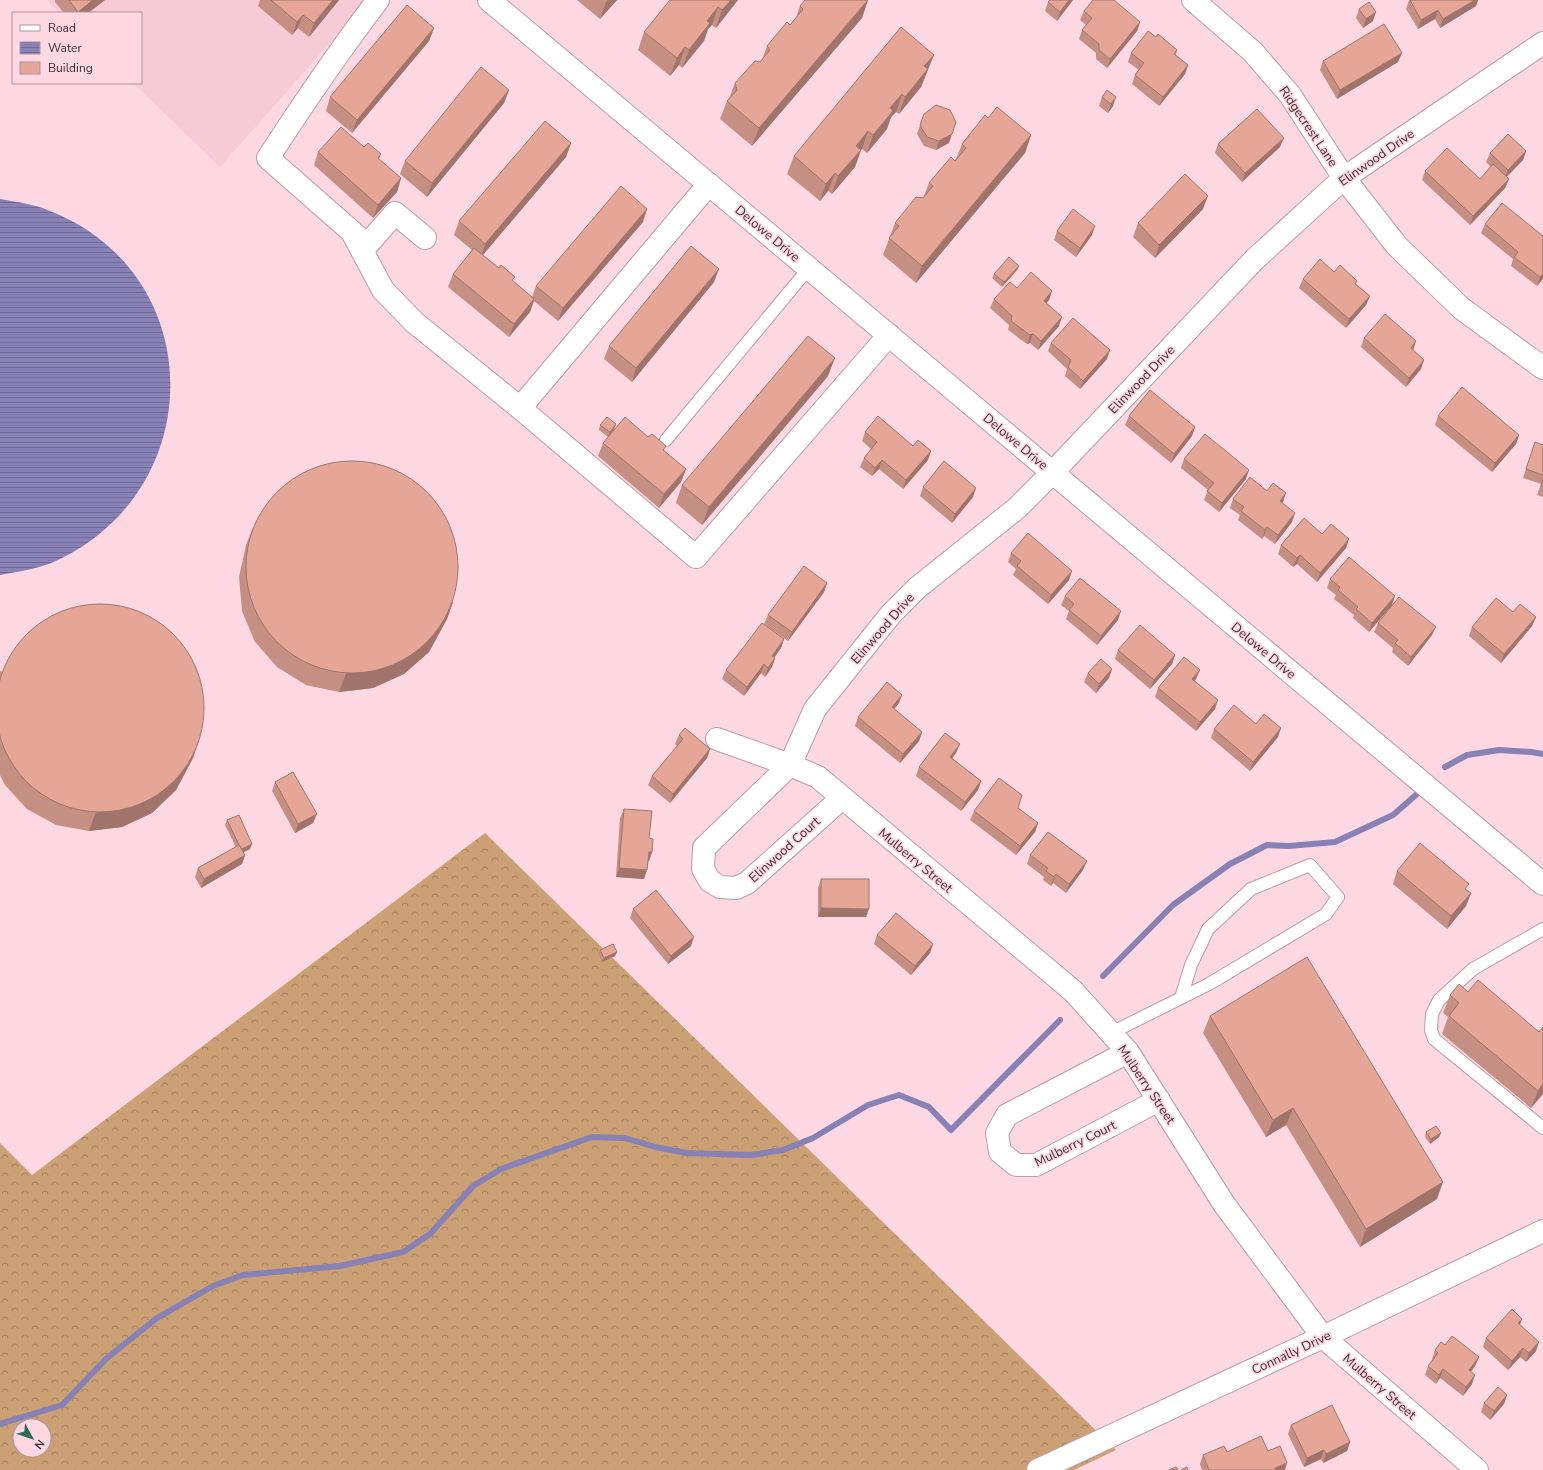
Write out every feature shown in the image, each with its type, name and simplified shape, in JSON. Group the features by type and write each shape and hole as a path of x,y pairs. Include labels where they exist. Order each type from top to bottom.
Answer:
{"street":[{"path":"378,0 336,56 268,158 367,245 395,213 425,238"},
{"name":"Delowe Drive","path":"489,0 1543,884"},
{"name":"Ridgecrest Lane","path":"1193,0 1253,52 1290,95 1344,178 1397,246 1461,308 1543,368"},
{"name":"Elinwood Drive","path":"790,765 815,709 891,614 917,588 1017,508 1255,259 1344,178 1543,43"},
{"path":"520,408 709,184"},
{"path":"352,232 383,290 414,322 520,408 696,557 889,335"},
{"name":"Mulberry Street","path":"717,739 790,765 818,777 1073,991 1128,1052 1224,1204 1323,1337 1477,1470"},
{"name":"Elinwood Court","path":"790,765 704,848 703,869 710,881 720,887 736,888 747,883 842,798"},
{"name":"Mulberry Court","path":"1128,1052 1007,1115 997,1133 1000,1152 1016,1165 1036,1165 1159,1100"},
{"name":"Connally Drive","path":"1038,1470 1323,1337 1543,1231"}],"lane":[{"path":"666,440 809,268"},
{"path":"1111,1033 1210,984 1326,914 1338,897 1310,865 1251,890 1208,929 1191,965 1181,998"},
{"path":"1542,931 1473,969 1439,1000 1432,1014 1431,1030 1434,1039 1543,1128"}],"shaded area":[{"path":"47,0 368,0 220,167 134,84 142,84 142,12 59,12"}],"green space":[{"path":"485,833 1116,1450 1074,1470 0,1470 0,1143 32,1175"}],"water":[{"path":"0,199 32,205 50,211 101,240 139,280 161,328 170,379 165,431 145,480 112,523 56,561 33,569 0,575"}],"building":[{"path":"69,0 93,0 78,12"},
{"path":"271,0 333,0 314,23 303,15 297,22"},
{"path":"670,0 731,0 722,10 718,7 707,21 710,23 689,50 685,47 677,58 644,32"},
{"path":"805,0 868,0 759,128 727,101 737,90 735,83 755,61 760,62 770,50 767,46 787,22 790,25 803,9 800,6"},
{"path":"1050,0 1069,0 1060,12 1048,2"},
{"path":"1093,0 1114,0 1140,22 1110,59 1099,50 1099,44 1082,30 1092,18 1084,11"},
{"path":"1410,0 1475,0 1443,19 1438,10 1421,20"},
{"path":"1369,2 1376,12 1366,19 1359,9"},
{"path":"407,5 434,28 357,120 330,97"},
{"path":"1384,24 1402,53 1340,90 1323,61"},
{"path":"901,27 934,55 924,66 928,69 905,97 902,94 890,108 893,111 873,135 868,131 856,146 861,150 838,176 835,173 826,184 794,156"},
{"path":"1148,31 1156,37 1158,34 1177,50 1174,54 1188,65 1163,97 1135,75 1144,63 1131,53"},
{"path":"481,67 509,90 432,183 405,161"},
{"path":"1107,90 1116,97 1111,104 1102,97"},
{"path":"936,105 950,110 956,122 952,134 939,141 927,137 920,125 924,114"},
{"path":"997,107 1031,135 922,266 889,238 899,226 895,223 916,197 923,198 933,186 929,183 951,157 955,161 966,148 962,144 985,115 988,118"},
{"path":"1257,109 1284,138 1245,173 1218,144"},
{"path":"545,121 571,143 485,244 459,221"},
{"path":"341,127 364,147 368,143 381,154 378,158 401,178 378,205 318,152"},
{"path":"1508,134 1526,151 1508,170 1490,153"},
{"path":"1447,148 1480,179 1493,164 1509,179 1473,216 1425,171"},
{"path":"1185,174 1208,196 1159,245 1138,223"},
{"path":"621,186 647,209 563,308 536,286"},
{"path":"1502,203 1543,236 1543,274 1540,277 1514,257 1518,252 1485,224"},
{"path":"1073,209 1095,226 1080,248 1057,231"},
{"path":"691,246 719,269 636,368 609,346"},
{"path":"474,248 499,268 501,265 515,277 512,280 534,299 514,324 453,274"},
{"path":"1009,257 1019,266 1004,282 994,274"},
{"path":"1320,259 1334,272 1340,265 1357,281 1355,284 1370,296 1349,319 1303,279"},
{"path":"1031,272 1052,291 1044,301 1062,317 1041,341 1033,334 1030,335 1011,321 1012,316 994,299 1010,282 1017,288"},
{"path":"1385,314 1416,341 1411,348 1424,360 1409,378 1364,338"},
{"path":"1073,318 1110,350 1083,381 1068,367 1071,360 1051,343"},
{"path":"808,336 835,358 709,507 682,485"},
{"path":"1462,387 1519,435 1495,463 1438,416"},
{"path":"1150,390 1195,427 1174,454 1129,416"},
{"path":"878,416 913,446 918,440 931,451 906,480 882,460 875,468 864,458 877,442 865,432"},
{"path":"607,417 616,424 610,432 600,425"},
{"path":"625,417 648,437 652,434 666,446 663,450 686,469 664,494 603,443"},
{"path":"1205,434 1249,470 1222,503 1207,491 1214,483 1184,459"},
{"path":"1535,442 1543,445 1543,475 1526,469"},
{"path":"342,461 362,461 383,465 402,473 427,492 440,508 450,526 456,546 458,567 456,588 450,608 440,626 427,642 402,661 383,669 362,673 342,673 321,669 302,661 285,649 270,634 258,617 250,598 246,577 246,557 250,536 258,517 270,500 285,485 302,473 321,465"},
{"path":"944,461 976,488 955,514 923,487"},
{"path":"1250,477 1267,491 1273,483 1286,493 1280,501 1295,513 1278,535 1267,527 1265,530 1241,511 1244,507 1233,499"},
{"path":"1304,518 1322,534 1331,524 1349,539 1320,573 1300,555 1297,558 1281,545"},
{"path":"1028,533 1072,571 1051,595 1017,566 1021,561 1011,553"},
{"path":"1349,557 1395,596 1372,623 1356,609 1358,607 1338,590 1340,587 1330,579"},
{"path":"804,566 827,583 792,632 768,615"},
{"path":"1080,578 1121,611 1101,636 1069,610 1074,604 1065,596"},
{"path":"1399,597 1436,627 1411,657 1395,643 1398,640 1378,623"},
{"path":"1496,598 1513,612 1520,604 1536,617 1504,654 1472,627"},
{"path":"90,604 110,604 130,608 149,616 166,627 181,642 192,659 200,678 204,698 204,718 200,738 192,757 181,774 166,789 149,800 130,808 110,812 90,812 70,808 42,795 26,782 13,766 4,748 -1,733 -1,683 4,668 13,650 26,634 42,621 70,608"},
{"path":"762,623 784,639 772,656 775,658 768,668 764,664 747,687 726,670"},
{"path":"1140,625 1175,655 1154,680 1118,650"},
{"path":"1184,657 1200,670 1192,679 1218,700 1200,722 1158,688"},
{"path":"1101,659 1112,669 1099,684 1088,673"},
{"path":"887,682 902,695 892,707 922,732 903,754 858,717"},
{"path":"1234,705 1256,724 1264,714 1281,728 1253,762 1214,729"},
{"path":"685,728 710,749 673,794 652,776 683,739 679,735"},
{"path":"945,733 960,744 950,757 981,781 965,802 919,767"},
{"path":"293,772 317,814 298,824 275,782"},
{"path":"999,778 1022,795 1018,808 1038,823 1020,846 974,811"},
{"path":"624,809 652,811 649,838 653,839 652,852 649,852 647,870 619,868"},
{"path":"239,815 252,844 242,849 227,820"},
{"path":"1048,832 1087,861 1069,884 1056,874 1054,877 1046,871 1048,868 1030,855"},
{"path":"1420,843 1469,884 1465,889 1471,893 1451,916 1397,871"},
{"path":"239,845 245,855 204,879 198,868"},
{"path":"821,879 869,879 869,909 821,908"},
{"path":"656,890 694,937 671,956 633,909"},
{"path":"896,913 933,944 915,966 877,935"},
{"path":"613,944 617,952 604,958 600,950"},
{"path":"1307,957 1443,1182 1366,1229 1293,1108 1273,1120 1210,1016"},
{"path":"1478,980 1539,1032 1543,1027 1543,1084 1538,1091 1449,1016 1459,1003 1450,995 1459,984 1468,992"},
{"path":"1436,1126 1441,1133 1431,1139 1426,1132"},
{"path":"1512,1309 1522,1319 1518,1323 1539,1342 1529,1353 1523,1348 1512,1361 1486,1338"},
{"path":"1452,1336 1479,1357 1469,1370 1475,1375 1466,1387 1443,1369 1439,1375 1428,1366 1438,1353 1435,1350 1441,1342 1445,1345"},
{"path":"1498,1387 1507,1395 1494,1411 1484,1403"},
{"path":"1332,1405 1350,1442 1326,1454 1324,1450 1307,1458 1291,1425"},
{"path":"1261,1436 1268,1451 1280,1446 1287,1463 1275,1468 1276,1470 1209,1470 1203,1455 1224,1446 1227,1452"},
{"path":"1176,1467 1178,1470 1169,1470"},
{"path":"1187,1467 1188,1470 1181,1470"}],"waterway":[{"path":"1445,767 1467,755 1499,750 1543,754"},
{"path":"1103,976 1173,905 1230,864 1267,845 1289,846 1335,842 1393,815 1417,794"},
{"path":"0,1424 62,1405 107,1358 157,1318 213,1286 243,1275 340,1266 403,1252 430,1234 473,1186 501,1169 592,1137 625,1138 655,1147 687,1153 751,1155 783,1150 813,1138 868,1105 899,1095 929,1107 951,1130 1060,1020"}]}
